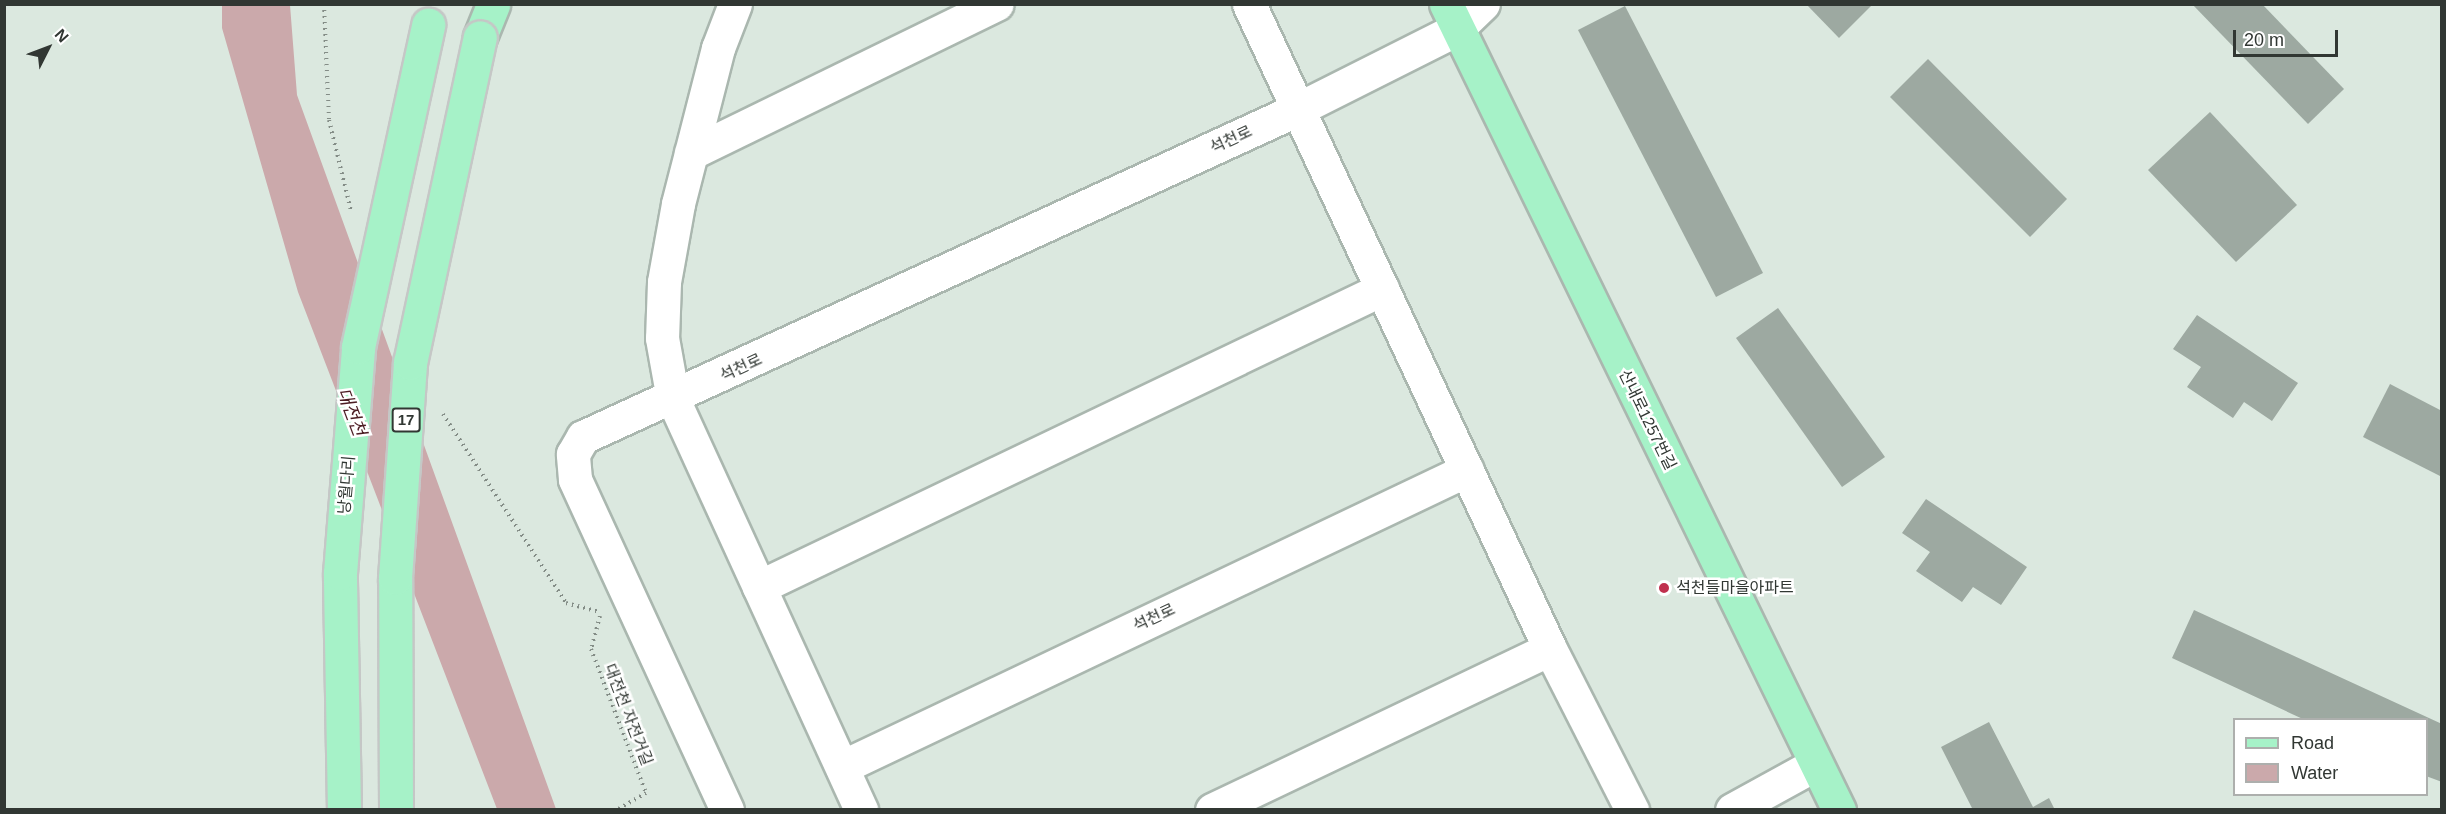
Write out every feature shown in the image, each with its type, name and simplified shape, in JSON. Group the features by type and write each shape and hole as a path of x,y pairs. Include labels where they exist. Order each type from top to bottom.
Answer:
{"main road":[{"name":"17","path":"396,810 395,578 410,363 480,37 493,4"},
{"name":"낭월다리","path":"344,810 340,573 358,347 431,14"},
{"name":"산내로1257번길","path":"1452,17 1814,765 1839,810"}],"street":[{"path":"735,4 691,153 664,282 662,338 673,399 861,810"},
{"path":"691,153 997,4"},
{"path":"1249,4 1550,649 1632,810"},
{"path":"1452,17 1483,4"},
{"name":"석천로","path":"727,810 575,479 573,454 582,437 673,399 1299,109 1452,17"},
{"path":"759,587 1382,289"},
{"name":"석천로","path":"842,767 1467,470"},
{"path":"1212,810 1550,649"},
{"path":"1732,810 1814,765"}],"path":[{"name":"대전천 자전거길","path":"600,613 591,650 646,793 616,810"}],"water":[{"name":"대전천","path":"222,5 290,5 297,95 556,809 497,809 298,292 222,28"}],"building":[{"path":"1806,4 1873,4 1839,38"},
{"path":"2192,4 2262,4 2344,89 2308,124"},
{"path":"1625,6 1763,273 1716,297 1578,30"},
{"path":"1928,59 2067,199 2030,237 1890,97"},
{"path":"2210,112 2297,205 2236,262 2148,170"},
{"path":"1778,308 1885,457 1842,487 1736,338"},
{"path":"2197,315 2298,383 2272,421 2244,402 2233,418 2187,387 2201,367 2173,349"},
{"path":"2390,384 2442,411 2442,477 2363,437"},
{"path":"1926,499 2027,567 2001,605 1973,587 1962,602 1916,571 1930,552 1902,533"},
{"path":"2194,610 2442,724 2442,782 2428,777 2428,718 2301,718 2172,658"},
{"path":"1989,722 2033,807 2049,798 2055,810 1973,810 1941,747"}],"place":[{"name":"석천들마을아파트","path":"1664,588"}]}
